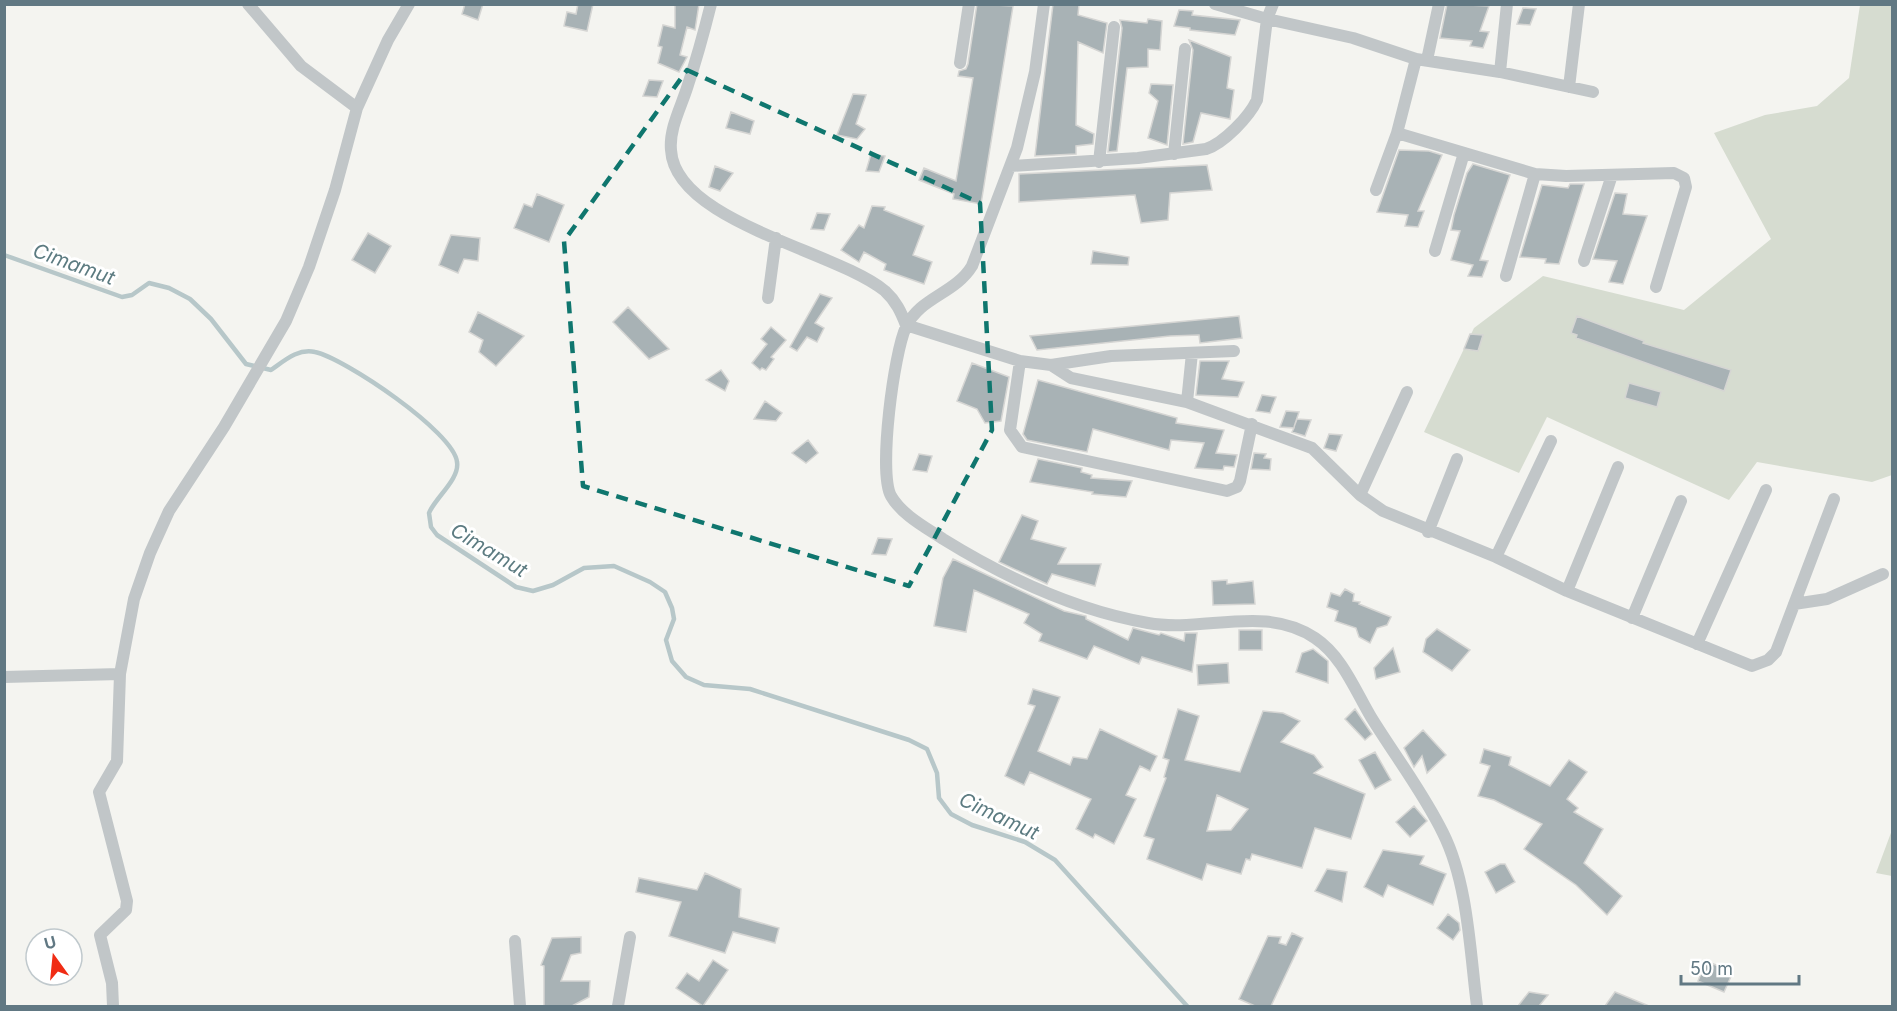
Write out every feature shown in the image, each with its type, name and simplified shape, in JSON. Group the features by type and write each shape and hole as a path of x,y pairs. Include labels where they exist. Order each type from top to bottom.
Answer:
{"street":[{"path":"248,4 301,66 357,108"},
{"path":"113,1006 112,983 100,935 126,910 127,902 99,792 117,760 120,674 134,599 150,553 170,511 286,321 309,267 335,190 357,108 388,40 409,4"},
{"path":"711,4 674,125 670,150 675,164 693,191 712,206 746,226 873,282 897,304 906,325 1020,361 1051,364 1111,356 1234,351"},
{"path":"960,63 969,4"},
{"path":"1044,4 1035,72 1011,166 970,269 957,285 926,302 906,325 893,383 885,457 889,493 896,504 918,522 985,565 1021,584 1091,610 1161,624 1194,626 1264,620 1301,630 1318,640 1337,659 1388,745 1412,777 1444,836 1467,918 1478,1006"},
{"path":"1215,4 1267,20 1353,38 1422,59 1500,72 1593,92"},
{"path":"1011,166 1099,162 1174,154 1206,149 1216,145 1254,105 1267,20 1273,4"},
{"path":"1376,190 1439,4"},
{"path":"1500,72 1507,4"},
{"path":"1569,87 1579,4"},
{"path":"1099,162 1114,27"},
{"path":"1174,154 1185,49"},
{"path":"1397,133 1535,174 1674,173 1681,175 1686,183 1656,287"},
{"path":"1435,251 1464,153"},
{"path":"1506,276 1535,174"},
{"path":"1584,261 1612,175"},
{"path":"768,298 776,238"},
{"path":"1187,402 1192,353"},
{"path":"1020,361 1010,430 1014,439 1022,447 1227,491 1237,487 1240,481 1252,424"},
{"path":"1051,364 1071,378 1187,402 1252,424 1312,448 1360,495 1383,511 1428,532 1496,557 1567,591 1752,666 1760,665 1776,652 1834,499"},
{"path":"1360,495 1407,392"},
{"path":"1496,557 1551,441"},
{"path":"1428,532 1457,459"},
{"path":"1567,591 1618,466"},
{"path":"1697,644 1766,490"},
{"path":"1632,618 1681,501"},
{"path":"1794,604 1827,599 1883,574"},
{"path":"4,677 120,674"},
{"path":"618,1006 630,937"},
{"path":"515,941 520,1006"}],"highlighted area":[{"path":"687,70 980,203 992,430 909,586 583,486 564,241"}],"shaded area":[{"path":"1860,5 1892,5 1892,475 1872,482 1757,462 1729,500 1547,417 1519,473 1424,432 1474,328 1543,276 1684,310 1771,239 1714,133 1765,115 1817,106 1849,78"},
{"path":"1892,830 1892,876 1876,873"}],"building":[{"path":"465,4 483,4 478,20 462,14"},
{"path":"578,4 593,4 587,31 564,26 567,12 576,14"},
{"path":"675,4 699,4 695,30 687,27 680,55 687,57 679,72 658,63 662,47 658,46 663,25 675,28"},
{"path":"977,4 1013,6 981,204 953,199 954,194 919,180 924,168 956,181 973,78 958,76 959,71 966,69 968,64"},
{"path":"1053,4 1079,4 1078,15 1107,23 1103,53 1078,42 1076,125 1094,134 1093,144 1076,146 1076,154 1035,156"},
{"path":"1447,4 1489,6 1480,31 1489,32 1483,48 1470,46 1472,41 1440,38"},
{"path":"1523,8 1536,9 1530,25 1517,24"},
{"path":"1179,10 1193,11 1192,15 1240,20 1235,35 1190,30 1190,28 1174,26"},
{"path":"1148,19 1162,21 1160,50 1148,49 1148,67 1127,68 1117,151 1108,152 1122,28 1120,20 1147,23"},
{"path":"1189,40 1231,57 1227,88 1234,90 1230,119 1201,113 1193,142 1183,144 1193,50"},
{"path":"649,80 663,81 657,97 643,96"},
{"path":"1151,84 1173,85 1167,145 1148,138 1158,101 1149,93"},
{"path":"853,94 866,95 856,124 865,129 857,139 837,135"},
{"path":"731,112 754,121 750,134 726,128"},
{"path":"1399,150 1429,151 1442,155 1418,211 1424,211 1418,227 1405,226 1408,215 1377,212"},
{"path":"871,154 885,156 879,172 866,171"},
{"path":"1473,164 1510,175 1480,260 1488,261 1482,277 1468,276 1473,265 1451,260 1460,231 1451,230 1454,215 1467,173"},
{"path":"1207,165 1212,190 1170,193 1168,220 1141,223 1135,195 1019,202 1019,174"},
{"path":"715,166 733,173 720,191 709,187"},
{"path":"1570,184 1584,184 1559,264 1545,263 1546,259 1520,257 1542,185 1568,188"},
{"path":"1615,193 1627,194 1623,214 1647,216 1623,284 1609,282 1617,261 1593,259"},
{"path":"537,194 564,205 549,242 514,228 524,204 532,207"},
{"path":"872,206 885,207 884,210 924,226 913,255 932,262 924,284 884,270 886,264 864,252 859,262 841,250 859,225 864,228"},
{"path":"817,213 830,214 824,230 811,229"},
{"path":"368,233 391,246 375,273 352,260"},
{"path":"451,235 480,238 478,261 464,259 458,273 439,265"},
{"path":"1093,251 1129,257 1128,265 1091,264"},
{"path":"820,294 832,298 815,323 824,328 817,342 807,337 797,351 790,347"},
{"path":"628,307 669,349 649,359 613,322"},
{"path":"478,312 524,336 496,366 479,352 483,340 469,332"},
{"path":"1239,316 1242,338 1200,343 1199,335 1170,336 1037,350 1030,336"},
{"path":"1577,316 1644,341 1643,343 1731,370 1724,391 1576,338 1577,335 1571,333"},
{"path":"771,327 786,340 771,357 774,359 766,370 762,368 760,370 752,363 767,344 761,339"},
{"path":"1470,334 1483,335 1478,351 1464,349"},
{"path":"1200,361 1229,361 1222,379 1244,382 1238,397 1196,395"},
{"path":"972,363 1009,377 1001,421 985,423 977,409 957,401"},
{"path":"721,370 729,381 725,391 706,380"},
{"path":"1038,380 1177,418 1176,423 1224,430 1216,453 1237,455 1234,467 1224,466 1223,470 1195,468 1204,443 1171,440 1169,450 1093,429 1087,452 1027,440 1023,434"},
{"path":"1629,383 1661,392 1657,407 1625,398"},
{"path":"1262,395 1276,397 1270,413 1256,411"},
{"path":"765,401 782,413 776,421 754,419"},
{"path":"1286,411 1299,412 1294,427 1297,419 1311,420 1305,436 1292,432 1294,428 1280,427"},
{"path":"1329,434 1342,435 1336,451 1324,448"},
{"path":"808,440 818,453 806,463 792,453"},
{"path":"1254,453 1266,454 1264,458 1271,459 1270,470 1251,469"},
{"path":"919,454 932,456 927,472 913,470"},
{"path":"1038,459 1082,468 1081,472 1092,475 1091,478 1132,481 1126,497 1092,494 1093,492 1030,482"},
{"path":"1022,515 1038,521 1031,539 1066,548 1058,564 1101,564 1095,586 1052,574 1047,584 999,562"},
{"path":"878,538 892,539 886,555 872,554"},
{"path":"953,559 1064,611 1086,616 1086,619 1128,640 1133,628 1159,635 1161,633 1184,641 1185,633 1197,633 1192,672 1142,657 1139,664 1094,646 1087,659 1039,641 1042,634 1024,623 1029,614 974,590 966,632 934,626 943,578"},
{"path":"1227,580 1227,584 1253,581 1255,604 1213,605 1212,581"},
{"path":"1345,589 1354,594 1353,601 1391,617 1387,625 1377,628 1370,643 1359,637 1356,628 1335,621 1338,611 1327,607 1331,593 1340,596"},
{"path":"1437,629 1470,650 1452,671 1423,652 1426,639"},
{"path":"1239,630 1262,630 1262,650 1239,650"},
{"path":"1393,648 1400,672 1376,679 1374,668"},
{"path":"1313,649 1328,661 1328,683 1296,672 1302,653"},
{"path":"1228,663 1229,683 1198,685 1197,665"},
{"path":"1033,689 1060,697 1038,751 1070,765 1073,757 1087,759 1100,729 1157,756 1150,771 1140,766 1126,795 1136,799 1114,844 1095,834 1093,838 1076,829 1091,799 1030,772 1024,785 1005,776 1035,706 1028,704"},
{"path":"1178,709 1199,716 1185,760 1240,772 1263,711 1283,713 1300,721 1281,742 1314,755 1323,767 1314,773 1365,794 1351,839 1315,828 1302,868 1252,854 1250,860 1246,859 1241,874 1207,864 1202,880 1147,859 1154,839 1144,836 1166,778 1164,777 1169,760 1163,758","holes":["1217,795 1248,809 1231,830 1207,831"]},
{"path":"1355,709 1372,734 1365,740 1345,719"},
{"path":"1423,730 1446,755 1427,773 1422,756 1414,767 1404,748"},
{"path":"1484,749 1511,757 1509,765 1550,786 1569,760 1587,772 1567,799 1578,808 1574,812 1603,829 1584,863 1622,896 1607,915 1576,885 1524,849 1542,824 1494,800 1478,796 1490,766 1480,763"},
{"path":"1375,752 1391,780 1375,789 1359,760"},
{"path":"1414,806 1427,821 1410,837 1396,822"},
{"path":"1383,850 1424,856 1420,864 1446,874 1433,905 1388,885 1383,897 1364,887"},
{"path":"1500,864 1505,864 1515,882 1496,893 1485,872"},
{"path":"1327,869 1347,872 1342,902 1315,891"},
{"path":"705,873 741,889 739,917 779,928 775,943 733,932 725,953 669,936 681,902 636,892 639,878 697,890"},
{"path":"1448,914 1459,923 1460,930 1453,940 1437,928"},
{"path":"1292,933 1303,938 1271,1006 1255,1006 1239,999 1268,936 1281,937 1279,943 1286,945"},
{"path":"581,937 581,953 571,955 561,981 590,981 589,997 572,1006 544,1006 544,966 541,965 552,938"},
{"path":"713,960 728,970 703,1006 676,988 687,973 699,981"},
{"path":"1706,961 1733,972 1724,992 1698,981"},
{"path":"1529,992 1548,995 1539,1006 1518,1006"},
{"path":"1615,992 1649,1006 1605,1006"}],"waterway":[{"name":"Cimamut","path":"4,255 122,297 132,295 149,283 169,288 190,299 211,319 246,364 271,370 286,359 309,351 329,357 372,382 396,398 438,433 451,449 457,462 455,475 429,513 431,527 437,535 516,587 533,591 553,585 584,568 614,566 650,582 665,592 674,619 666,640 672,661 686,677 704,685 750,689 909,740 927,749 937,773 939,798 951,814 972,825 1025,842 1055,860 1187,1006"}]}
